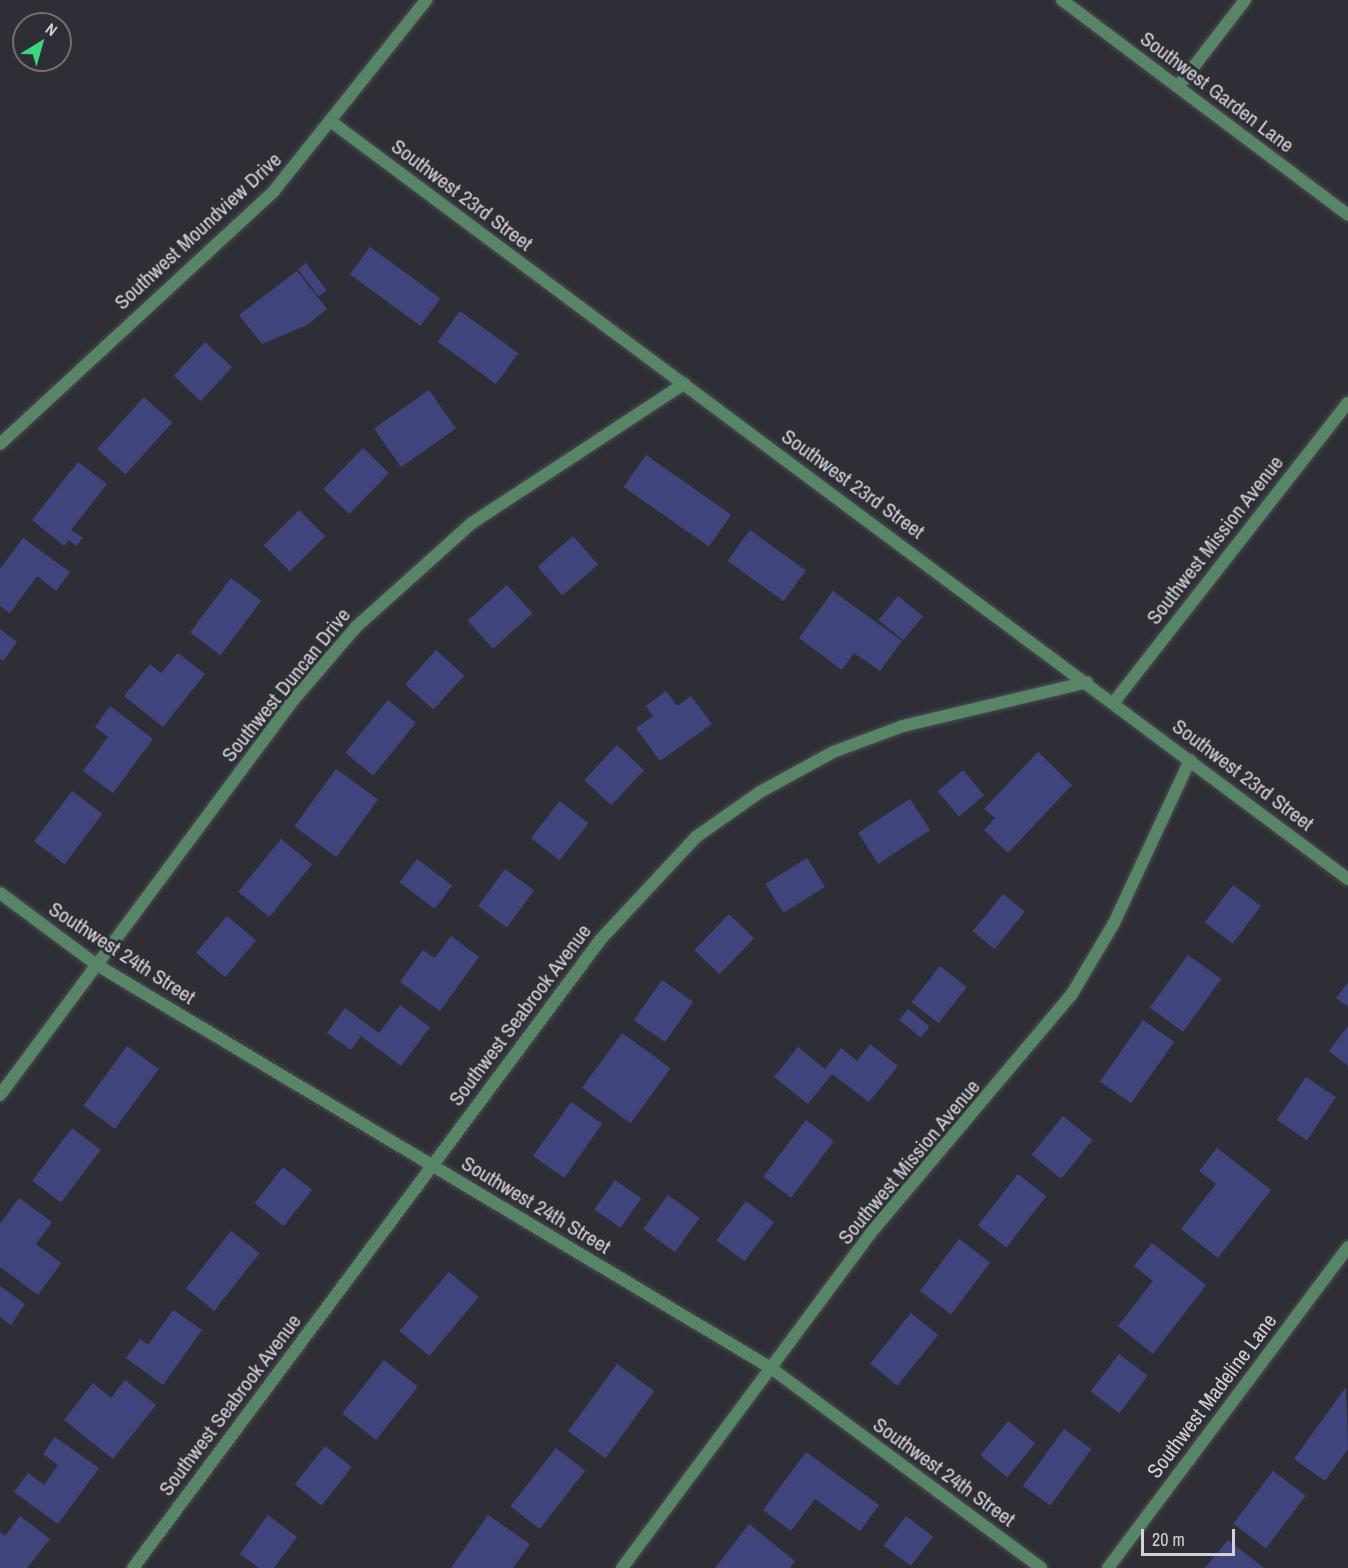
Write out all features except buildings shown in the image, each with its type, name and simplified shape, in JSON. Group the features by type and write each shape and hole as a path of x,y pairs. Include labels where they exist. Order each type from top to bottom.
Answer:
{"street":[{"name":"Southwest Moundview Drive","path":"0,444 273,192 333,123 426,0"},
{"name":"Southwest Garden Lane","path":"1062,0 1348,215"},
{"path":"1178,87 1245,0"},
{"name":"Southwest 23rd Street","path":"333,123 1088,682 1348,879"},
{"name":"Southwest Duncan Drive","path":"0,1095 290,704 356,627 471,523 684,384"},
{"name":"Southwest Mission Avenue","path":"1114,702 1348,402"},
{"name":"Southwest Seabrook Avenue","path":"133,1568 608,930 645,885 725,815 806,765 903,726 1088,682"},
{"name":"Southwest Mission Avenue","path":"622,1568 874,1229 1072,994 1114,924 1190,760"},
{"name":"Southwest 24th Street","path":"0,893 97,965 771,1368 1041,1568"},
{"name":"Southwest Madeline Lane","path":"1108,1568 1348,1247"}]}
